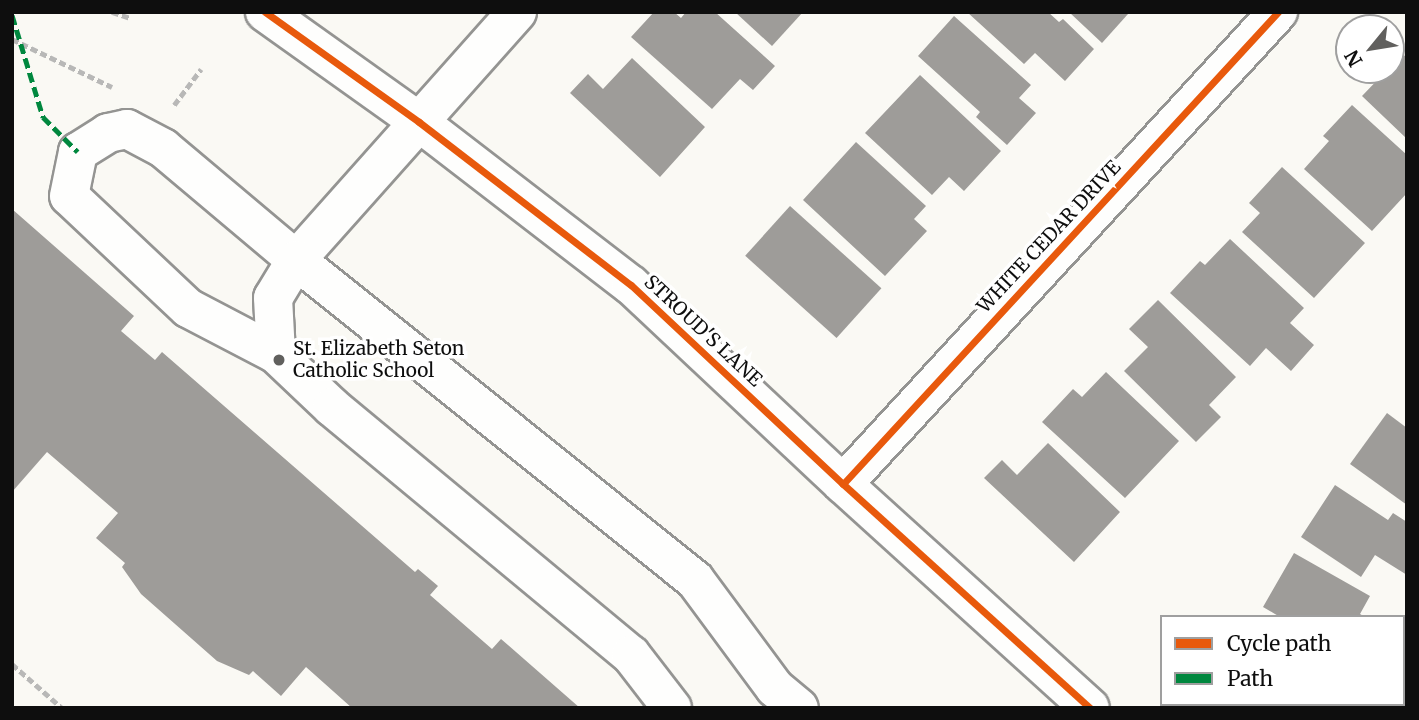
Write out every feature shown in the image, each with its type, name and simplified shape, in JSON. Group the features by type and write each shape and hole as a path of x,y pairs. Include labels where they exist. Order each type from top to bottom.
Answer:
{"street":[{"name":"STROUD'S LANE","path":"265,12 419,122 631,285 843,484 1090,708"},
{"path":"276,354 273,298 296,260 517,12"},
{"name":"WHITE CEDAR DRIVE","path":"843,484 1278,12"},
{"path":"672,708 631,655 332,407 276,354 188,308 69,196 78,152 108,132 127,129 163,148 296,260 695,580 775,688 799,708"}],"path":[{"path":"112,12 130,18"},
{"path":"12,38 116,89"},
{"path":"170,111 201,69"},
{"path":"12,664 62,708"}],"building":[{"path":"654,12 674,12 681,18 686,12 715,12 775,66 753,90 740,79 712,109 631,37"},
{"path":"735,12 803,12 772,46"},
{"path":"967,12 1048,12 1059,22 1063,19 1094,49 1065,81 1035,53 1024,64"},
{"path":"1069,12 1126,12 1128,14 1102,43"},
{"path":"954,16 1031,85 1019,98 1036,113 1007,145 976,117 980,112 918,56"},
{"path":"1405,56 1407,58 1407,139 1362,96 1374,84 1405,84"},
{"path":"632,58 705,127 660,177 570,93 588,74 603,89"},
{"path":"920,75 1001,151 964,191 949,177 932,195 865,133"},
{"path":"1352,105 1407,155 1407,193 1372,231 1304,169 1329,141 1323,136"},
{"path":"856,142 926,206 914,219 927,231 885,276 803,200"},
{"path":"1282,167 1365,243 1314,298 1242,232 1260,213 1249,203"},
{"path":"790,206 881,288 837,338 745,256"},
{"path":"12,209 134,316 121,331 155,360 162,352 415,572 418,569 438,586 430,595 492,649 501,639 580,708 352,708 306,667 281,696 253,671 249,675 217,661 141,594 122,567 125,563 96,538 118,513 47,452 12,492"},
{"path":"1230,239 1304,308 1290,323 1314,345 1291,371 1266,348 1250,366 1170,293 1200,261 1205,265"},
{"path":"1158,300 1236,377 1209,405 1221,417 1196,442 1124,371 1148,347 1129,329"},
{"path":"1106,372 1179,441 1125,498 1042,422 1073,389 1082,397"},
{"path":"1387,413 1407,428 1407,505 1350,464"},
{"path":"1048,443 1120,512 1074,562 984,478 1002,460 1017,475"},
{"path":"1335,485 1388,520 1393,513 1407,522 1407,575 1375,555 1361,577 1301,537"},
{"path":"1294,553 1370,596 1362,615 1277,615 1263,607"}],"marked path":[{"path":"12,15 43,117 78,152"}],"cycle path":[{"path":"265,12 419,122 631,285 843,484 1090,708"},
{"path":"843,484 1278,12"}],"place":[{"name":"St. Elizabeth Seton Catholic School","path":"279,360"}]}
